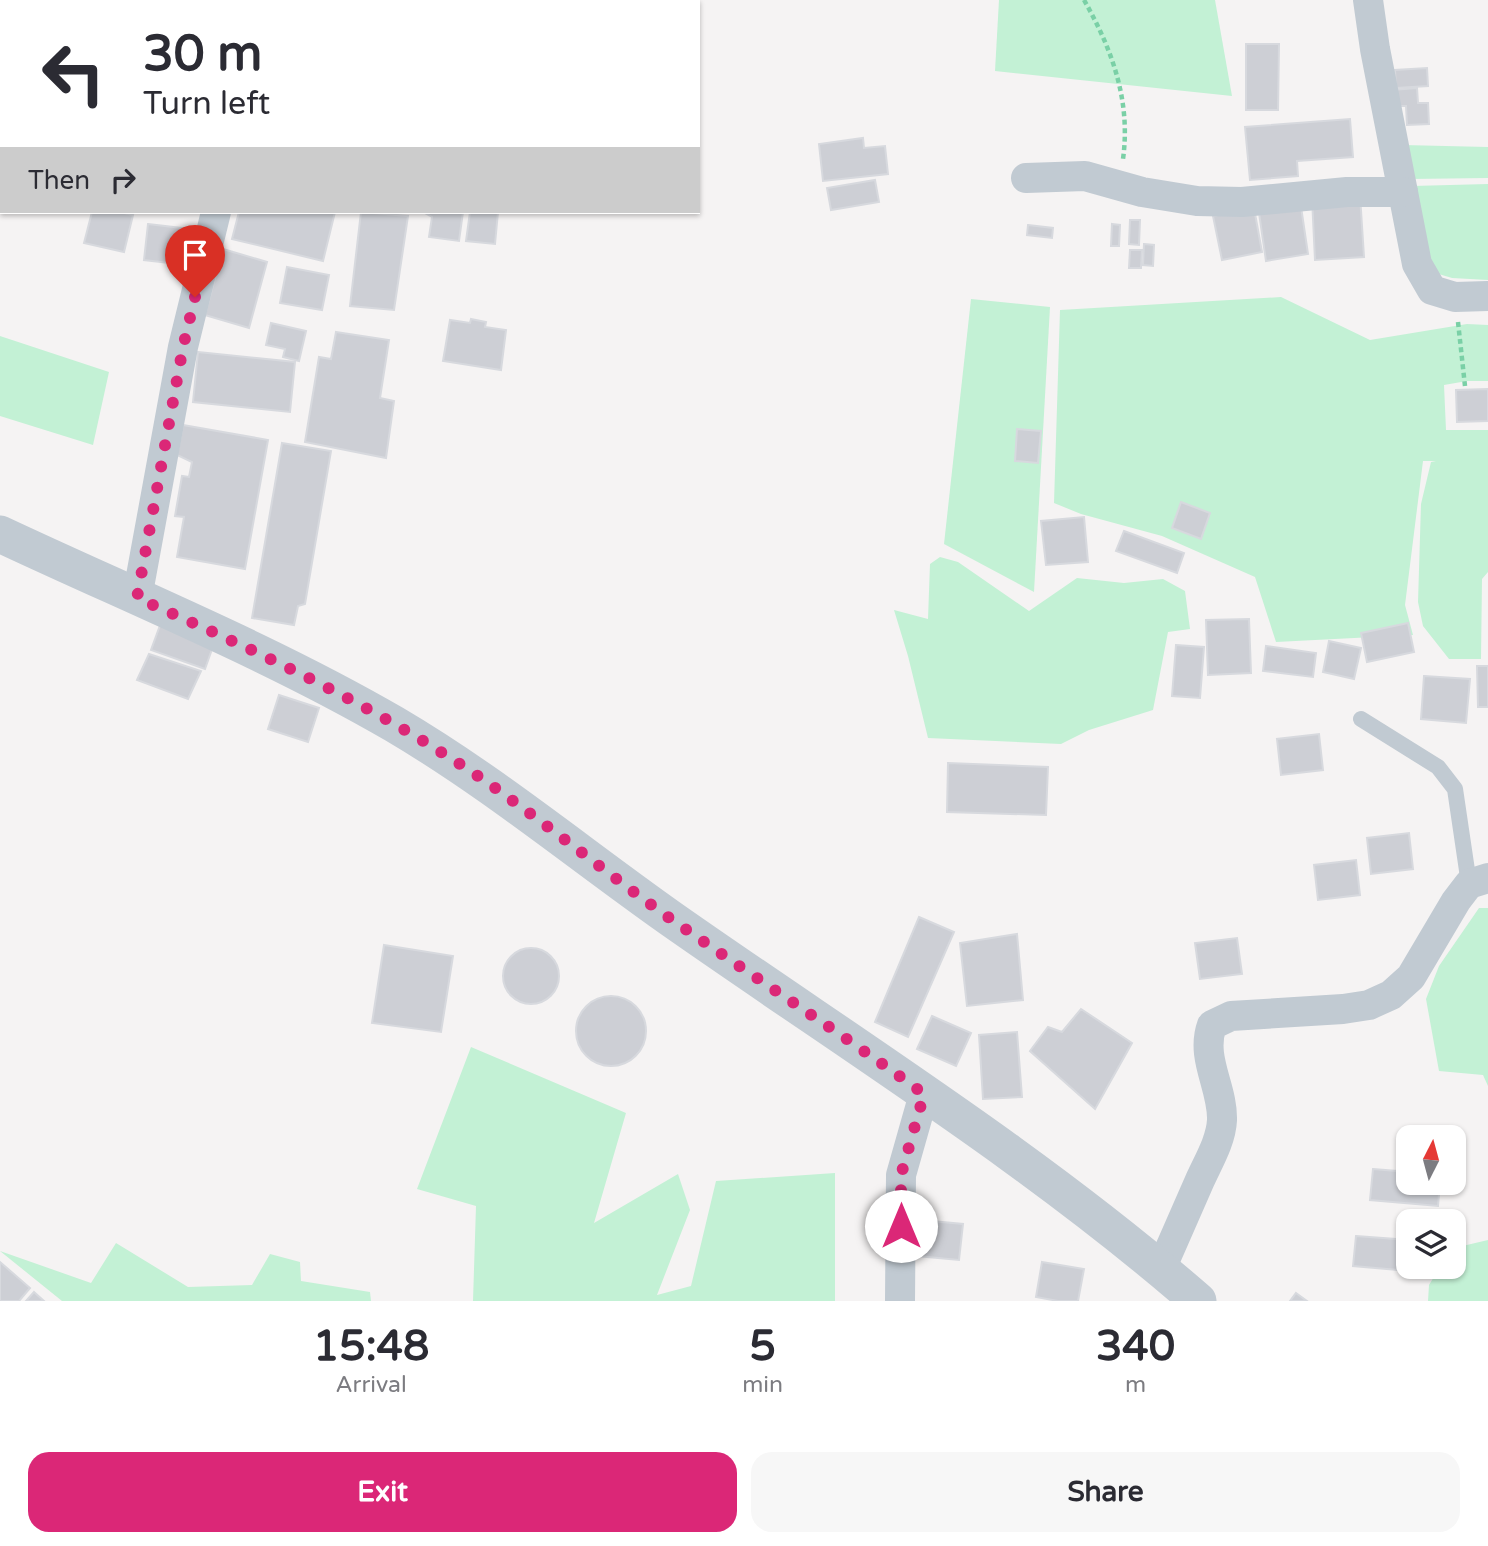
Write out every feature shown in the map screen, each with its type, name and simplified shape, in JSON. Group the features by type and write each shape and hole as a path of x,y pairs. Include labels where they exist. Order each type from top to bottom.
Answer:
{"street":[{"path":"1368,0 1417,264 1432,290 1455,297 1488,296"},
{"path":"1026,178 1086,176 1142,192 1197,201 1242,202 1347,192 1403,192"},
{"path":"137,598 183,347 216,214"},
{"path":"0,534 268,656 393,724 475,775 670,918 872,1055 1129,1241 1190,1299"},
{"path":"1161,1269 1214,1148 1222,1123 1222,1109 1208,1053 1207,1038 1212,1026 1231,1016 1369,1005 1391,995 1411,977 1456,901 1478,881"},
{"path":"900,1301 901,1175 924,1094"}],"lane":[{"path":"1361,719 1438,767 1455,789 1478,881"}],"path":[{"path":"1084,0 1120,78 1125,120 1120,186"},
{"path":"1455,297 1465,386"}],"green space":[{"path":"999,0 1215,0 1232,96 995,71"},
{"path":"1403,145 1488,147 1488,178 1410,179"},
{"path":"1488,184 1488,280 1452,278 1432,272 1412,186"},
{"path":"1281,297 1370,340 1467,324 1488,325 1488,381 1444,385 1446,430 1488,430 1488,572 1482,579 1481,659 1449,659 1423,626 1418,602 1421,504 1431,462 1436,461 1423,461 1405,605 1413,635 1276,642 1255,577 1162,536 1081,514 1054,503 1060,310"},
{"path":"971,299 1050,307 1034,592 944,544"},
{"path":"0,336 109,372 93,445 0,416"},
{"path":"940,557 958,562 1029,611 1077,578 1124,583 1163,579 1185,591 1190,629 1168,632 1153,710 1089,730 1061,744 928,738 894,610 928,619 930,564"},
{"path":"1479,908 1488,908 1488,1086 1483,1075 1439,1071 1426,999 1439,966"},
{"path":"471,1047 626,1113 594,1223 678,1174 690,1210 657,1295 691,1286 716,1181 835,1173 835,1301 473,1301 476,1206 417,1189"},
{"path":"1488,1240 1488,1301 1428,1301 1429,1285 1433,1279 1466,1279 1466,1245"},
{"path":"116,1243 188,1287 252,1285 270,1254 300,1262 301,1281 370,1292 371,1301 62,1301 0,1251 91,1283"}],"building":[{"path":"1246,44 1279,44 1278,110 1246,110"},
{"path":"1427,68 1428,86 1396,88 1395,70"},
{"path":"1417,88 1418,103 1428,103 1429,124 1407,125 1406,106 1392,106 1391,90"},
{"path":"1350,119 1353,157 1297,161 1298,176 1250,180 1245,127"},
{"path":"863,138 864,148 885,146 888,174 823,181 819,144"},
{"path":"875,180 879,202 831,210 827,188"},
{"path":"1360,195 1364,257 1315,260 1312,198"},
{"path":"1300,200 1308,254 1266,261 1258,206"},
{"path":"1254,208 1262,252 1222,260 1213,216"},
{"path":"91,214 133,215 124,252 84,243"},
{"path":"238,214 335,214 323,261 232,239"},
{"path":"361,214 408,216 394,310 350,306"},
{"path":"427,214 463,214 459,241 429,237 432,217"},
{"path":"470,214 498,214 495,244 466,241"},
{"path":"1130,220 1140,220 1139,245 1129,244"},
{"path":"148,224 190,229 186,265 144,260"},
{"path":"1112,224 1120,225 1119,246 1111,246"},
{"path":"1028,225 1053,228 1052,238 1027,235"},
{"path":"1144,244 1154,245 1153,266 1143,265"},
{"path":"223,249 267,262 249,328 205,315"},
{"path":"1130,250 1142,250 1141,268 1129,268"},
{"path":"287,267 329,275 322,310 280,303"},
{"path":"471,319 486,322 485,327 506,330 501,370 443,361 450,320 470,323"},
{"path":"271,323 306,331 299,361 283,357 285,349 266,345"},
{"path":"336,332 389,340 380,398 394,401 386,458 305,442 319,357 331,359"},
{"path":"198,352 295,362 290,412 193,402"},
{"path":"1488,389 1488,421 1457,422 1456,390"},
{"path":"183,425 268,440 245,569 177,557 184,517 175,516 182,476 189,477 192,462 177,455"},
{"path":"1017,429 1041,431 1038,463 1015,461"},
{"path":"282,443 331,451 305,604 298,606 294,625 252,618"},
{"path":"1181,502 1210,513 1201,539 1172,528"},
{"path":"1084,517 1088,562 1046,565 1041,521"},
{"path":"1124,531 1184,553 1177,573 1116,551"},
{"path":"1249,619 1251,673 1208,675 1206,620"},
{"path":"162,620 216,638 205,669 151,650"},
{"path":"1408,623 1414,652 1367,662 1361,633"},
{"path":"1329,641 1361,648 1354,679 1323,672"},
{"path":"1176,645 1204,647 1200,698 1172,696"},
{"path":"1266,646 1316,653 1313,677 1263,671"},
{"path":"149,654 201,671 188,699 137,680"},
{"path":"1477,666 1488,666 1488,707 1478,707"},
{"path":"1424,676 1470,679 1466,723 1421,719"},
{"path":"279,695 319,708 308,742 268,729"},
{"path":"1319,734 1323,770 1281,775 1277,739"},
{"path":"948,763 1048,767 1046,815 947,812"},
{"path":"1409,833 1413,869 1371,874 1367,838"},
{"path":"1356,860 1360,895 1318,900 1314,865"},
{"path":"919,917 954,932 908,1037 875,1022"},
{"path":"1017,934 1023,1000 967,1006 960,943"},
{"path":"1237,938 1242,974 1200,979 1195,943"},
{"path":"384,945 453,956 441,1032 372,1023"},
{"path":"531,948 542,950 551,956 557,965 557,987 551,996 542,1002 531,1004 520,1002 511,996 505,987 503,976 505,965 511,956 520,950"},
{"path":"611,996 636,1006 646,1031 636,1056 611,1066 586,1056 576,1031 586,1006"},
{"path":"1081,1009 1132,1043 1095,1109 1030,1051 1048,1027 1062,1032"},
{"path":"932,1016 971,1033 956,1066 917,1049"},
{"path":"1017,1032 1022,1097 983,1099 979,1035"},
{"path":"1373,1169 1396,1171 1396,1195 1439,1195 1438,1206 1370,1200"},
{"path":"921,1220 963,1224 959,1260 917,1256"},
{"path":"1356,1236 1396,1239 1396,1270 1353,1266"},
{"path":"0,1262 30,1288 19,1301 0,1301"},
{"path":"1042,1262 1084,1269 1078,1301 1036,1297"},
{"path":"34,1292 44,1301 26,1301"},
{"path":"1296,1293 1307,1301 1290,1301"}],"route":[{"path":"195,297 183,347 137,598 268,656 393,724 475,775 670,918 872,1055 924,1094 901,1175 901,1226"}]}
